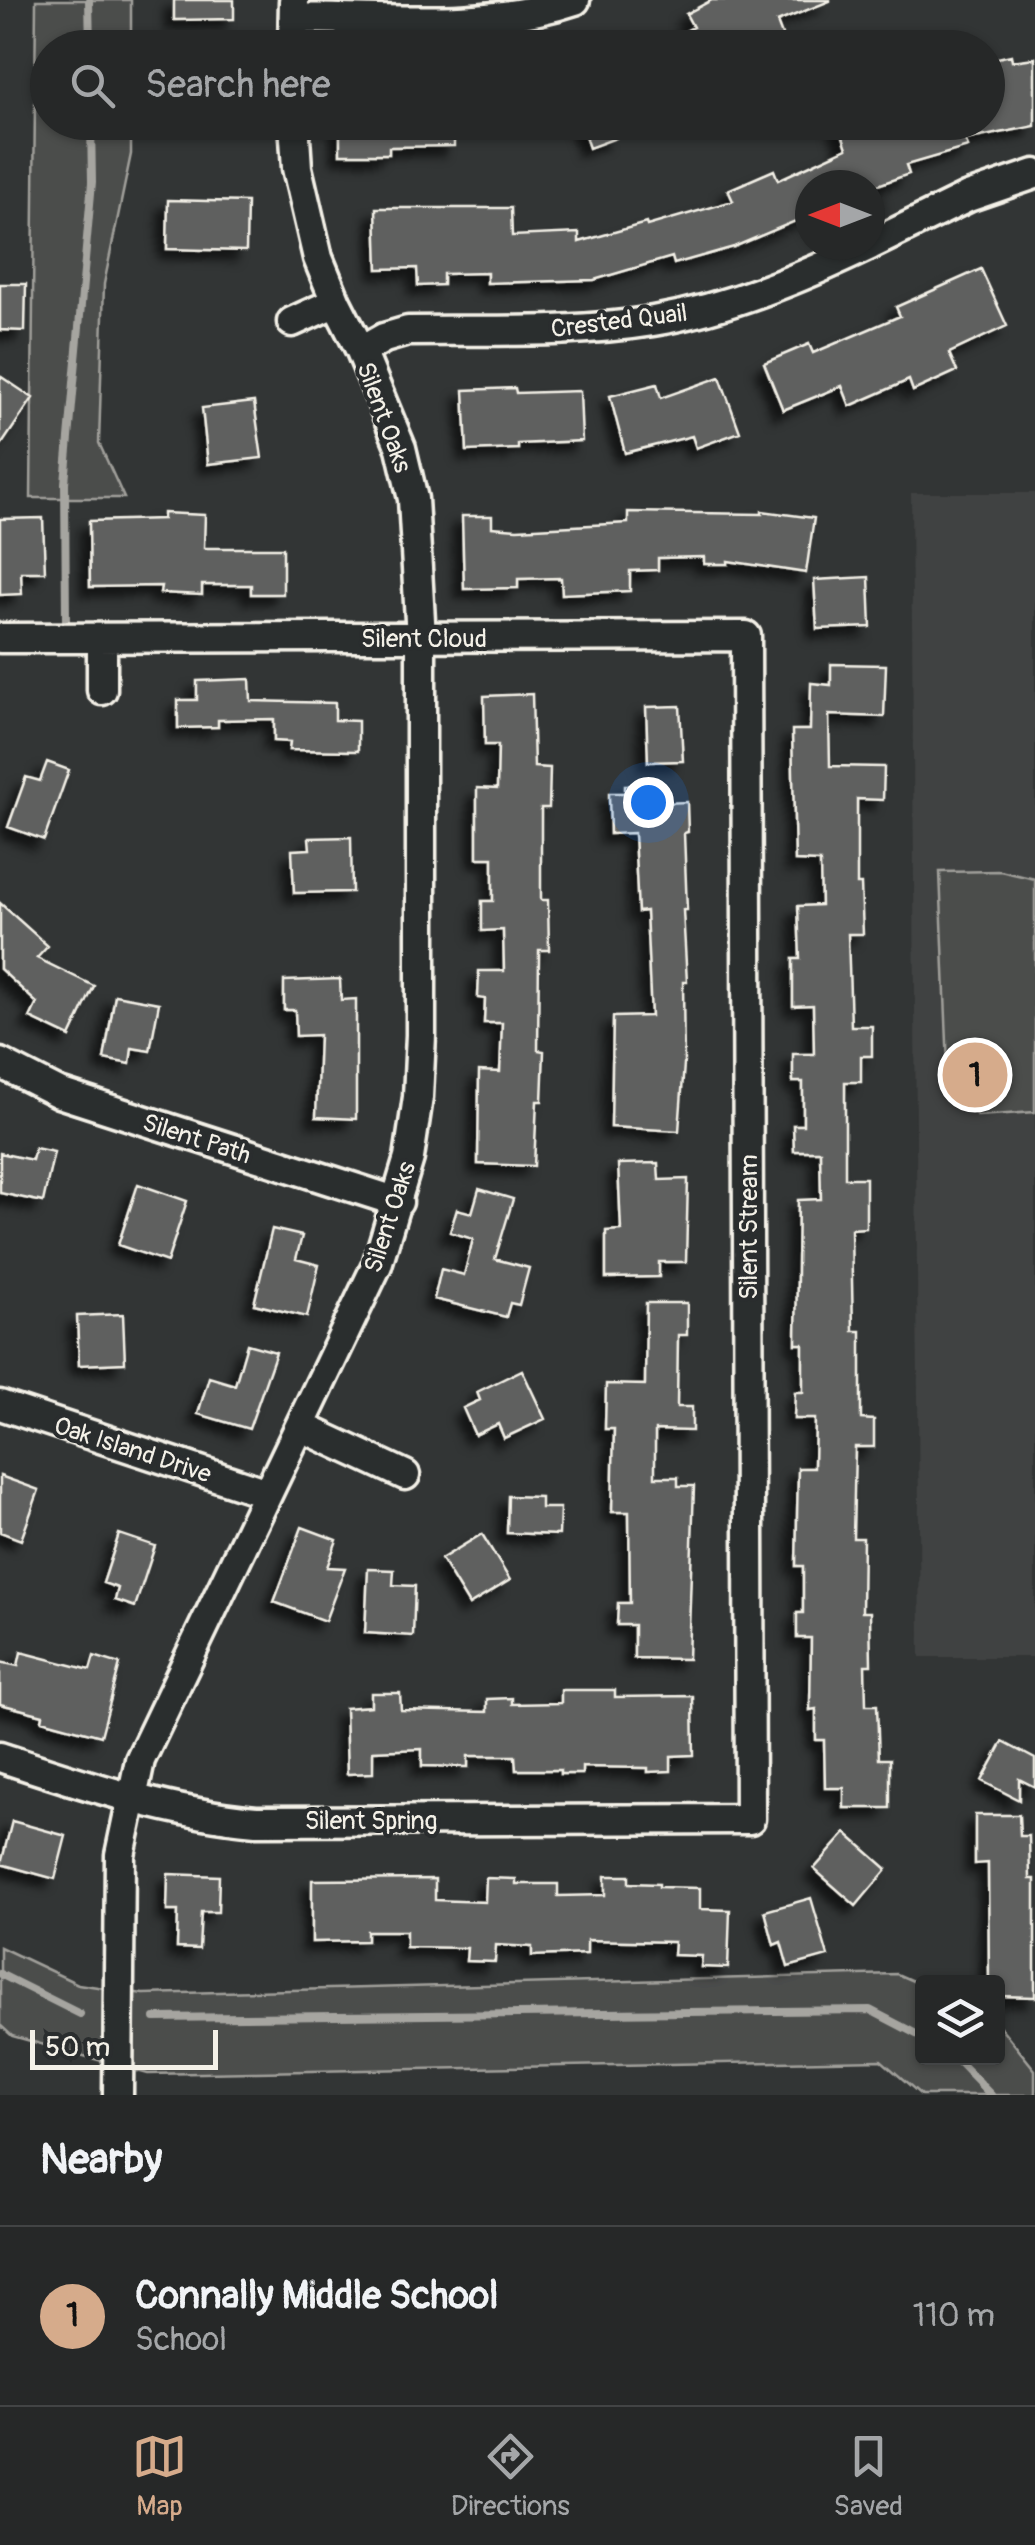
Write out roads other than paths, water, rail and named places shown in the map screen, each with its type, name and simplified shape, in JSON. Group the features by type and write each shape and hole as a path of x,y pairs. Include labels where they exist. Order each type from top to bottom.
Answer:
{"street":[{"path":"294,9 458,20 518,15 575,0"},
{"name":"Silent Oaks","path":"118,2095 118,1894 130,1800 140,1760 377,1265 409,1158 418,1097 422,1035 422,638 414,499 400,448 361,351 336,302 304,212 295,140"},
{"name":"Crested Quail","path":"885,238 968,198 1035,174"},
{"name":"Crested Quail","path":"361,351 408,331 581,329 654,320 725,304 836,260"},
{"path":"292,322 336,302"},
{"name":"Silent Cloud","path":"0,638 746,636"},
{"name":"Silent Stream","path":"746,636 750,1818"},
{"path":"102,638 102,690"},
{"name":"Silent Path","path":"0,1063 59,1092 398,1202"},
{"name":"Oak Island Drive","path":"0,1405 266,1493"},
{"path":"302,1427 405,1475"},
{"name":"Silent Spring","path":"0,1756 130,1800 217,1818 750,1818"}],"waterway":[{"path":"89,0 90,30"},
{"path":"66,623 65,483 92,182 91,140"},
{"path":"0,1974 80,2014"},
{"path":"155,2018 870,2010 915,2033"},
{"path":"962,2065 991,2095"}],"place":[{"name":"Connally Middle School","path":"975,1075"}]}
